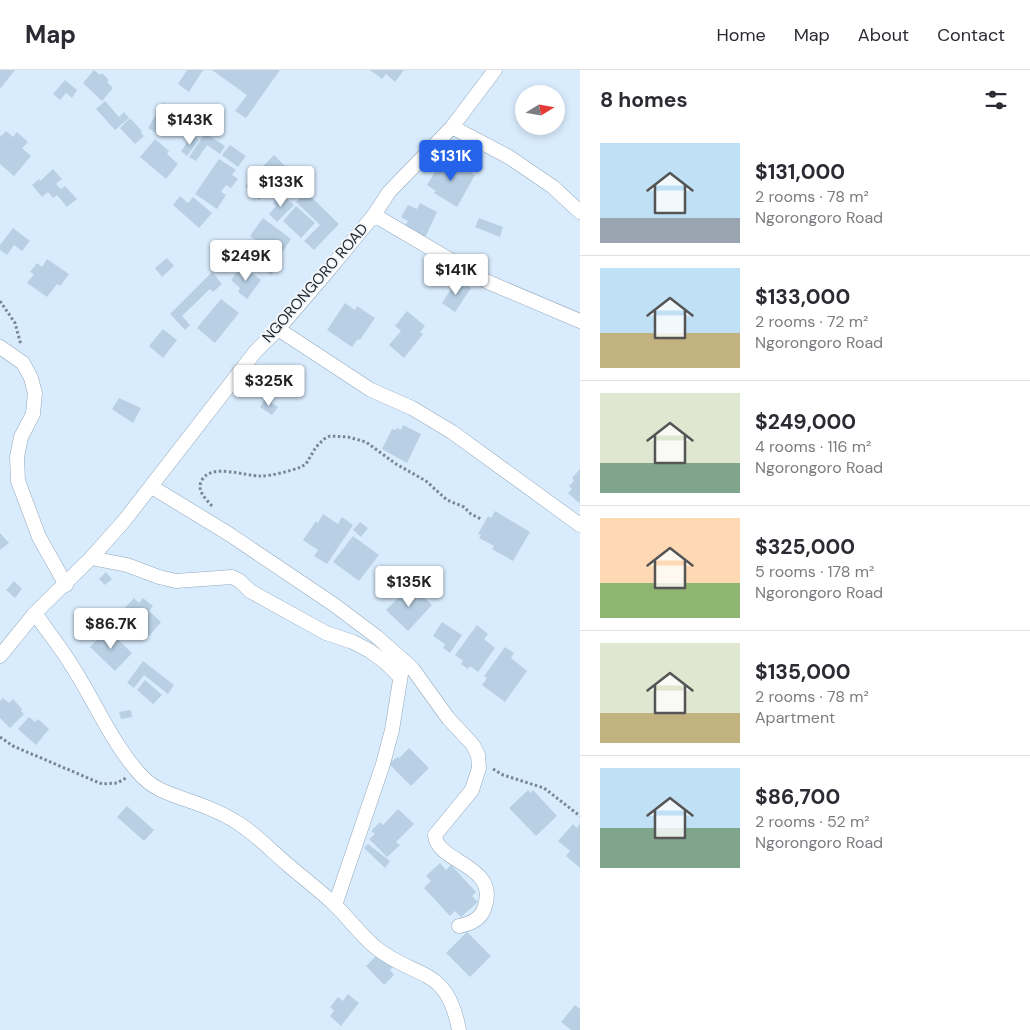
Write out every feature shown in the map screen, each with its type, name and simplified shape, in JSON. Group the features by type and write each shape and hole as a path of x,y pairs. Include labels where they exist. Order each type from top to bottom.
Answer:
{"street":[{"name":"NGORONGORO ROAD","path":"0,656 35,613 66,585 152,487 190,434 255,352 278,329 374,215 389,192 452,127 496,70"},
{"path":"452,127 509,157 553,187 580,212"},
{"path":"374,215 488,282 580,321"},
{"path":"278,329 371,390 412,408 452,432 580,525"},
{"path":"1,349 23,363 31,378 35,393 33,414 21,437 17,457 18,481 39,537 66,585"},
{"path":"152,487 229,534 333,604 404,660 412,668 448,718 473,745 478,755 479,768 472,790 435,835 436,841 444,850 467,865 481,878 488,893 487,902 482,914 476,920 459,926"},
{"path":"91,558 128,565 159,577 176,580 232,577 240,581 250,592 326,633 353,642 370,651 386,662 400,677"},
{"path":"35,613 72,666 105,725 137,772 149,784 162,792 194,802 222,814 244,827 335,905 374,946 387,956 425,974 437,982 448,994 459,1030"},
{"path":"335,905 383,764 392,730 404,660"}],"path":[{"path":"0,301 15,323 23,363"},
{"path":"216,509 199,489 203,477 207,474 226,472 259,476 302,467 324,439 338,436 366,442 396,464 426,481 447,500 481,519"},
{"path":"0,737 13,746 102,784 117,783 137,772"},
{"path":"478,755 489,766 503,775 544,788 580,816"}],"building":[{"path":"0,70 15,70 0,89"},
{"path":"94,70 100,75 102,73 109,80 107,82 113,88 102,101 83,83"},
{"path":"187,70 203,70 189,92 178,84"},
{"path":"212,70 280,70 246,118 235,111 247,95"},
{"path":"370,70 404,70 395,82 386,74 382,79"},
{"path":"65,80 77,90 72,98 66,93 60,100 53,94"},
{"path":"105,101 119,117 124,112 129,118 115,130 96,109"},
{"path":"163,103 174,110 166,122 169,123 161,136 148,128"},
{"path":"130,118 144,136 135,144 120,128"},
{"path":"6,131 13,137 17,132 28,142 22,148 31,156 14,176 0,164 0,135"},
{"path":"205,133 225,146 220,154 207,145 196,161 189,157"},
{"path":"193,135 199,140 187,156 181,151"},
{"path":"155,139 169,151 167,154 178,164 166,179 140,157"},
{"path":"230,145 246,156 238,167 222,155"},
{"path":"274,155 305,186 292,199 261,168"},
{"path":"447,158 475,175 457,207 434,193 436,191 427,185 436,170 439,172"},
{"path":"219,159 236,170 232,175 238,179 231,188 226,185 221,192 226,195 217,209 195,194"},
{"path":"53,169 62,179 56,184 61,189 65,186 77,199 67,207 57,195 53,198 48,192 42,197 32,185 39,179 40,181"},
{"path":"260,171 274,185 259,200 245,186"},
{"path":"306,192 339,224 314,250 304,241 320,225 296,202"},
{"path":"281,193 294,205 277,222 269,214 276,206 273,203"},
{"path":"180,196 188,203 193,197 212,213 199,228 173,205"},
{"path":"420,203 437,212 425,238 404,228 408,221 401,217 408,205 417,209"},
{"path":"296,206 315,223 301,238 283,221"},
{"path":"263,218 291,239 283,251 278,248 275,252 280,255 273,264 277,267 271,275 253,261 255,258 251,254 260,243 250,236"},
{"path":"479,218 503,227 500,237 475,227"},
{"path":"13,228 30,241 22,251 14,245 7,255 0,250 0,245"},
{"path":"167,258 174,266 162,277 155,268"},
{"path":"47,259 69,274 60,286 57,284 47,297 27,283 34,274 30,272 37,263 42,267"},
{"path":"242,265 261,280 247,299 238,292 240,288 231,280"},
{"path":"212,272 222,284 213,292 210,289 182,316 190,325 185,330 170,314"},
{"path":"457,280 471,288 455,312 442,303"},
{"path":"221,299 239,313 215,343 197,328"},
{"path":"345,303 355,310 357,306 375,318 360,340 358,339 352,347 327,330"},
{"path":"407,311 425,326 420,332 423,334 404,358 389,345 401,331 395,326"},
{"path":"163,329 177,340 163,358 149,346"},
{"path":"119,398 141,408 133,423 112,409"},
{"path":"265,399 278,407 272,415 260,407"},
{"path":"403,425 421,434 407,463 382,449 392,429 396,430 397,428 401,430"},
{"path":"580,469 579,503 568,493 572,489 569,486 574,481 572,478"},
{"path":"495,511 530,532 513,561 492,549 494,546 479,538 481,535 478,534 488,516 491,518"},
{"path":"323,514 338,524 342,517 353,525 327,564 314,556 318,550 303,540 316,521 318,523"},
{"path":"360,522 368,528 361,537 353,530"},
{"path":"0,533 9,543 0,550"},
{"path":"353,536 379,555 359,581 333,562"},
{"path":"106,572 112,579 105,585 99,579"},
{"path":"14,581 22,589 15,598 6,590"},
{"path":"411,585 432,605 408,631 386,610"},
{"path":"134,598 139,603 143,598 153,606 149,611 161,622 149,636 144,631 135,641 113,621"},
{"path":"442,622 462,635 450,653 443,648 445,644 433,636"},
{"path":"477,625 488,634 484,639 495,648 478,672 470,666 468,669 461,664 463,661 455,655"},
{"path":"107,629 132,653 115,671 90,647"},
{"path":"505,647 514,653 511,658 527,671 505,702 482,685 487,678 484,676"},
{"path":"143,661 174,685 168,694 144,675 134,688 127,683"},
{"path":"145,680 162,695 153,704 137,690"},
{"path":"3,698 9,703 13,699 24,714 10,728 0,718 0,701"},
{"path":"131,710 132,717 121,719 119,712"},
{"path":"29,717 35,722 38,719 49,729 36,745 18,729"},
{"path":"409,748 429,768 411,786 389,764 397,757 399,758"},
{"path":"528,790 531,793 533,790 557,816 536,836 509,808"},
{"path":"127,806 154,830 144,841 117,817"},
{"path":"398,809 414,824 396,842 400,845 387,857 369,839 375,834 371,831 380,822 383,825"},
{"path":"573,824 577,828 580,824 580,868 566,856 570,851 558,841"},
{"path":"368,844 390,861 385,868 364,848"},
{"path":"440,863 446,870 451,865 476,892 472,896 478,902 461,917 455,911 450,916 424,888 431,881 426,876"},
{"path":"467,932 491,956 470,977 446,953"},
{"path":"378,954 394,966 390,970 394,975 384,985 366,966"},
{"path":"348,994 359,1003 341,1026 330,1016 334,1011 330,1007 338,997 343,1001"},
{"path":"575,1005 580,1009 580,1030 571,1030 561,1022"}]}
